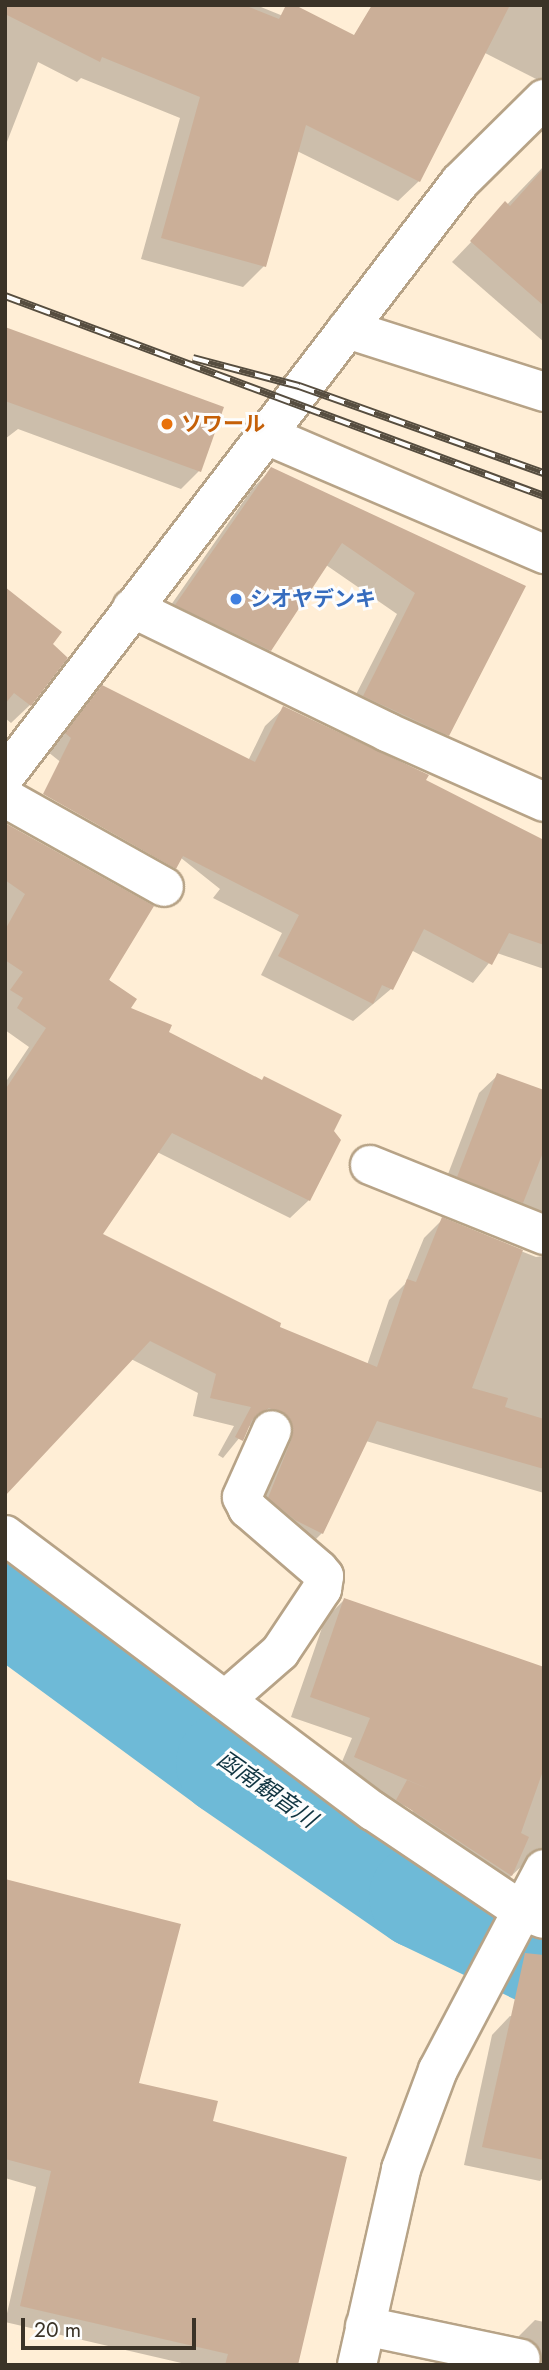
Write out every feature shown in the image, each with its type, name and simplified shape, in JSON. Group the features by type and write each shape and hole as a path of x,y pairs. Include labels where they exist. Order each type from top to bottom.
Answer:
{"street":[{"path":"5,776 264,434 460,182 544,99"},
{"path":"347,329 544,392"},
{"path":"264,434 544,554"},
{"path":"132,608 544,802"},
{"path":"5,798 164,887"},
{"path":"370,1165 544,1235"},
{"path":"225,1700 281,1652 322,1589 324,1576 319,1570 248,1509 242,1497 272,1430"},
{"path":"5,1535 373,1811 533,1915"},
{"path":"357,2365 401,2169 438,2070 533,1915 544,1869"},
{"path":"365,2326 521,2359"}],"building":[{"path":"5,5 244,5 279,19 286,5 295,5 354,35 372,5 510,5 420,182 306,125 266,267 161,238 200,97 102,57 100,62 5,14"},
{"path":"544,168 544,306 470,241 505,201 510,206"},
{"path":"5,327 224,407 201,472 5,401"},
{"path":"271,467 526,586 449,736 363,696 415,593 342,543 271,651 175,605"},
{"path":"5,587 62,632 53,644 68,658 31,706 14,693 5,704"},
{"path":"102,685 255,762 283,706 429,775 426,780 544,840 544,945 509,933 492,965 424,929 393,990 382,985 373,1004 278,956 299,915 183,856 176,869 43,794 71,738 65,733"},
{"path":"5,823 154,906 109,980 137,999 131,1008 172,1025 169,1032 262,1080 264,1076 342,1115 334,1131 341,1140 310,1201 172,1133 103,1234 281,1323 280,1327 377,1367 407,1279 416,1282 442,1217 523,1250 472,1388 508,1398 505,1407 544,1419 544,1469 377,1421 323,1534 295,1520 268,1498 292,1438 289,1417 269,1408 252,1420 243,1441 235,1437 251,1407 210,1398 216,1374 150,1341 5,1496 5,1090 46,1028 17,1008 23,998 10,990 23,972 5,960 5,930 25,894 5,880"},
{"path":"497,1073 544,1090 544,1150 523,1203 457,1177"},
{"path":"344,1598 544,1667 544,1768 521,1833 529,1837 512,1876 396,1800 407,1780 431,1790 354,1757 370,1718 310,1697"},
{"path":"5,1879 181,1924 139,2083 218,2101 213,2121 347,2157 298,2365 225,2365 228,2354 20,2306 51,2171 5,2159"},
{"path":"525,1953 544,1955 544,2160 482,2147"}],"waterway":[{"name":"函南観音川","path":"5,1599 228,1763 421,1896 544,1955"}],"railway":[{"path":"5,296 544,496"},
{"path":"193,358 299,386 544,473"}],"place":[{"name":"ソワール","path":"167,424"},
{"name":"シオヤデンキ","path":"236,599"}]}
